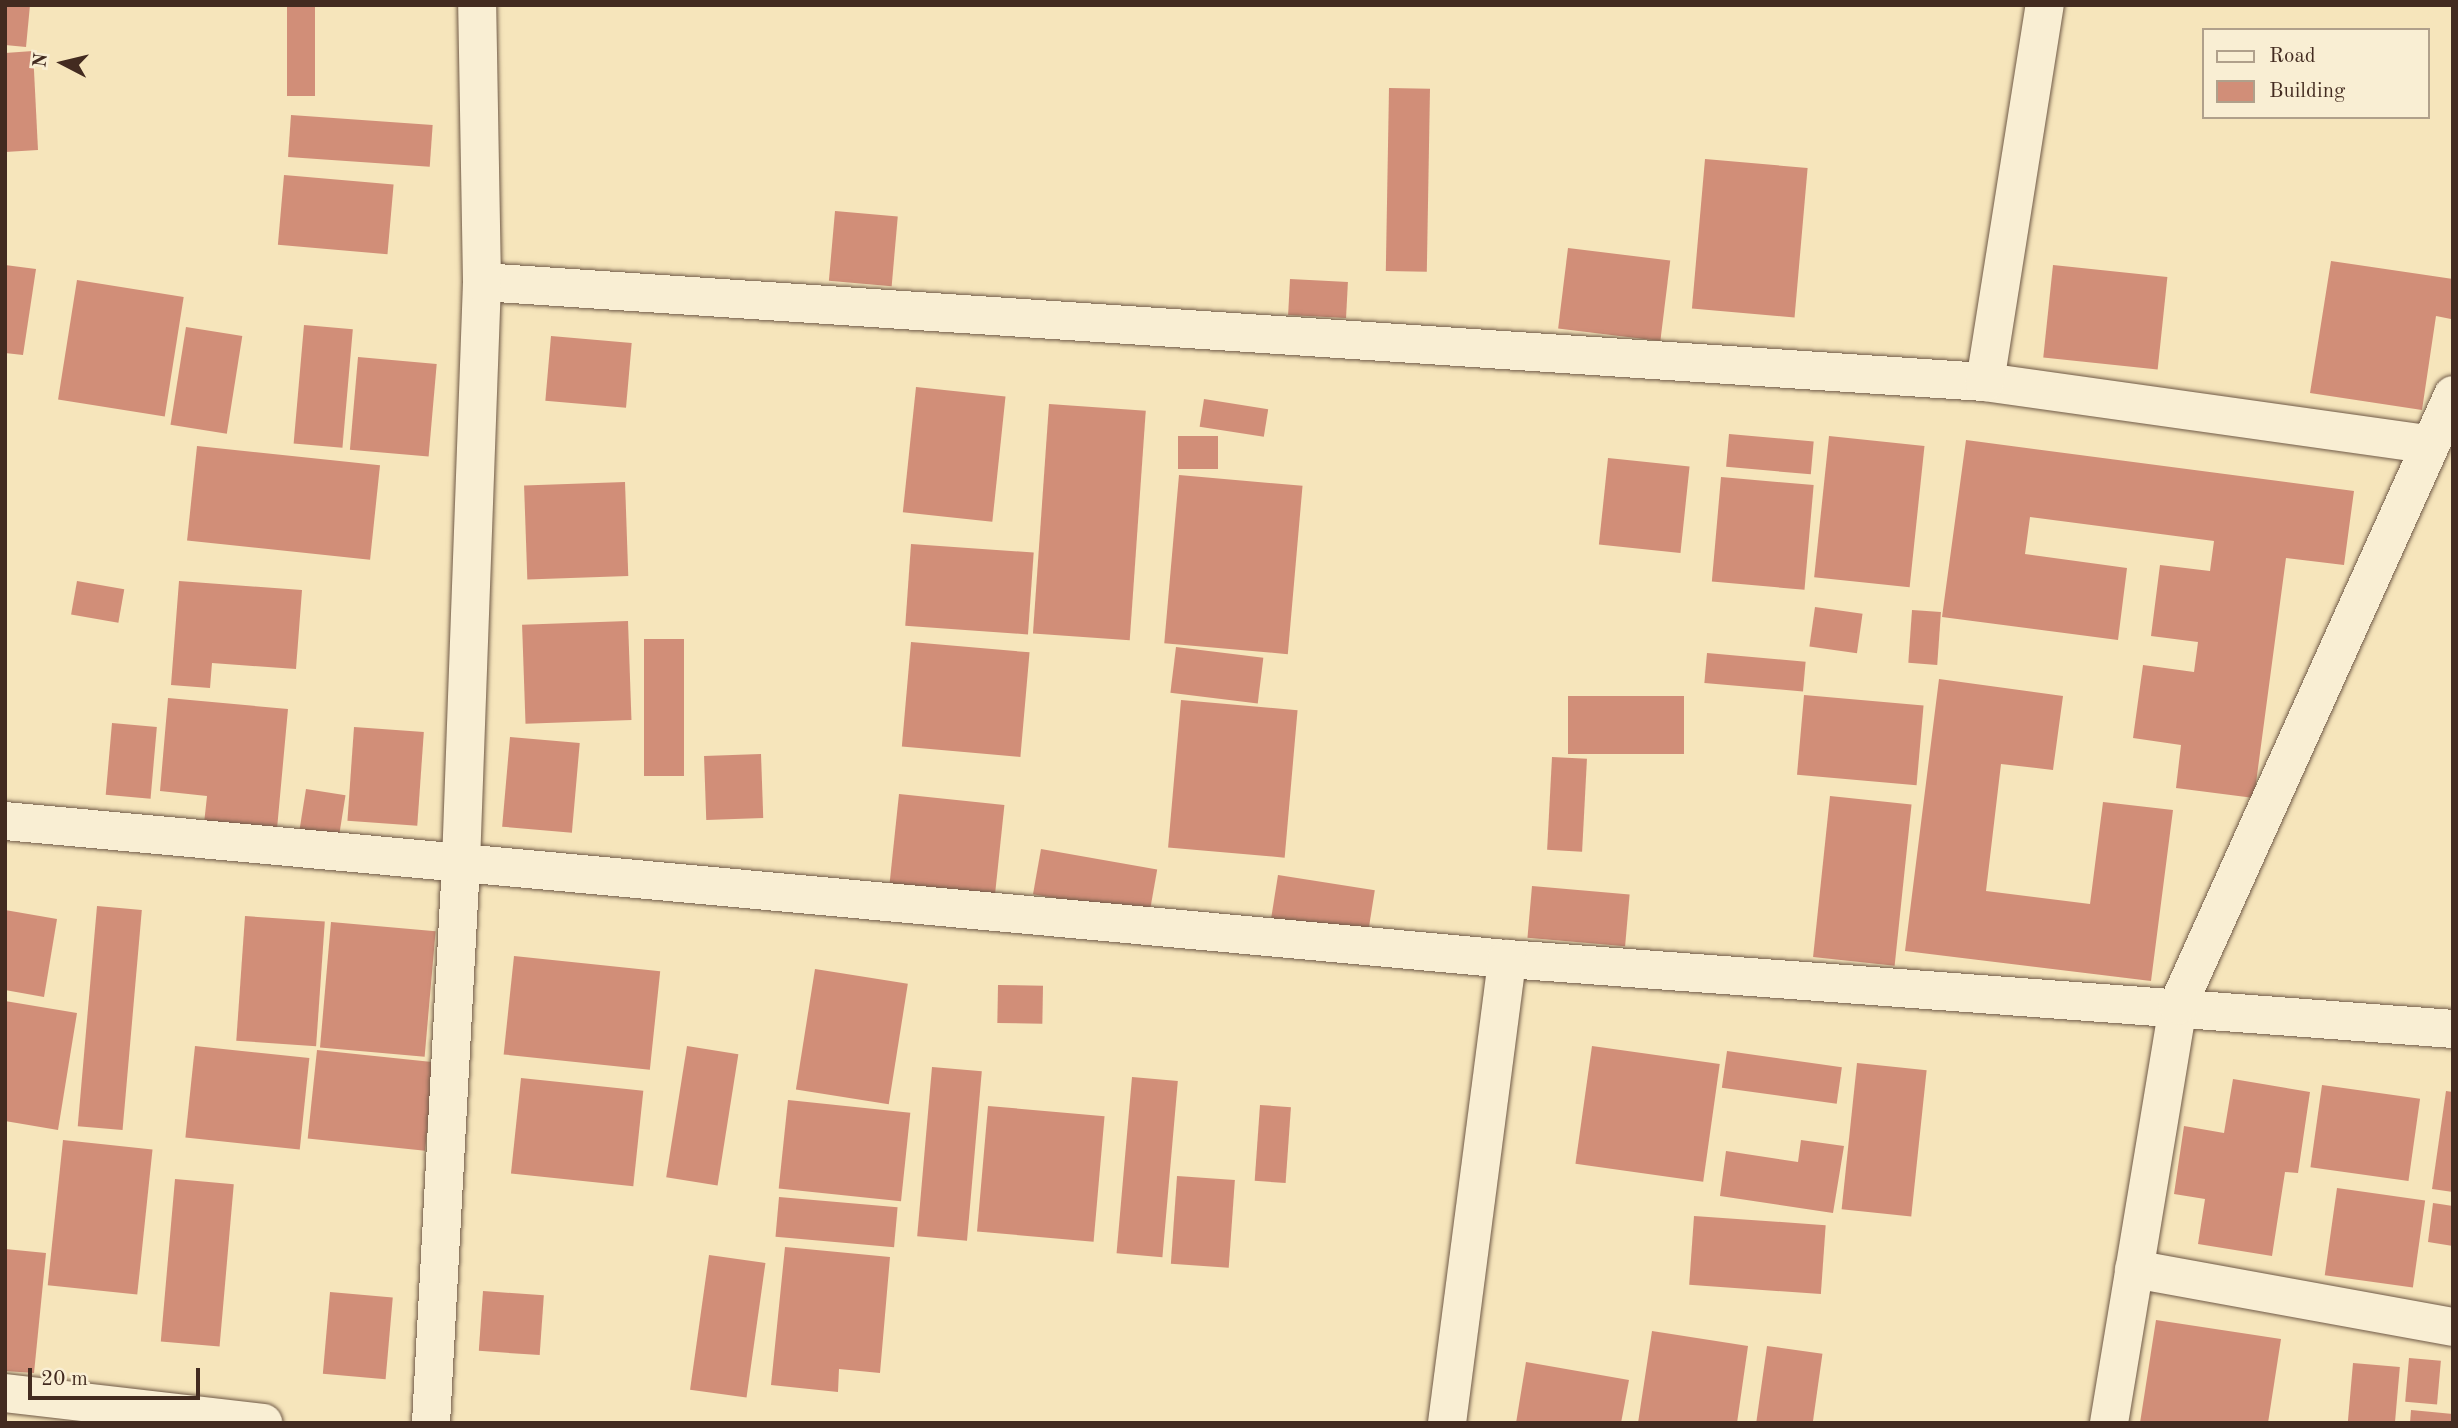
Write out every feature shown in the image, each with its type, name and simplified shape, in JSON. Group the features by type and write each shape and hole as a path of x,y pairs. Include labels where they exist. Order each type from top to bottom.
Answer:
{"street":[{"path":"431,1423 461,863 482,282 477,5"},
{"path":"1985,382 2045,5"},
{"path":"482,282 1985,382 2428,444"},
{"path":"2109,1423 2178,1004 2428,444 2453,395"},
{"path":"5,821 1507,959 2178,1004 2453,1029"},
{"path":"1447,1423 1507,959"},
{"path":"2134,1269 2453,1327"},
{"path":"5,1393 263,1423"}],"building":[{"path":"5,5 30,5 26,47 5,45"},
{"path":"287,5 315,5 315,96 287,96"},
{"path":"33,51 38,150 5,152 5,53"},
{"path":"1389,88 1430,89 1427,272 1386,271"},
{"path":"291,115 433,125 430,167 288,157"},
{"path":"1705,159 1808,168 1795,317 1692,308"},
{"path":"284,175 394,185 387,254 278,245"},
{"path":"835,211 898,216 892,286 829,281"},
{"path":"1568,248 1670,261 1660,341 1558,328"},
{"path":"2331,261 2453,279 2451,319 2436,316 2422,410 2310,393"},
{"path":"5,265 36,269 23,355 5,353"},
{"path":"2053,265 2167,277 2158,370 2043,357"},
{"path":"1290,279 1348,282 1346,318 1288,315"},
{"path":"77,280 184,297 165,416 58,400"},
{"path":"304,325 353,329 342,448 294,444"},
{"path":"186,327 242,336 227,434 171,425"},
{"path":"551,336 632,343 626,408 545,401"},
{"path":"358,357 437,364 429,457 350,450"},
{"path":"916,387 1006,396 992,522 903,512"},
{"path":"1204,399 1268,409 1264,437 1200,427"},
{"path":"1049,404 1146,411 1130,640 1033,633"},
{"path":"1729,434 1814,441 1811,474 1726,467"},
{"path":"1178,436 1218,436 1218,469 1178,469"},
{"path":"1829,436 1924,446 1910,587 1814,577"},
{"path":"1966,440 2354,491 2344,565 2286,558 2254,798 2176,788 2181,745 2133,738 2143,665 2194,672 2198,642 2151,636 2160,565 2210,571 2214,541 2030,517 2025,554 2127,568 2118,640 1942,617"},
{"path":"197,446 380,465 370,560 187,540"},
{"path":"1608,458 1690,467 1680,553 1599,545"},
{"path":"1179,475 1303,486 1288,654 1164,643"},
{"path":"1721,477 1814,485 1804,590 1712,582"},
{"path":"625,482 628,576 527,579 524,486"},
{"path":"911,544 1034,553 1028,634 905,626"},
{"path":"77,581 124,589 118,623 71,614"},
{"path":"179,581 302,590 296,669 212,663 210,688 171,685"},
{"path":"1815,607 1863,614 1857,653 1809,647"},
{"path":"1912,610 1941,612 1937,665 1908,663"},
{"path":"628,621 631,720 526,724 522,625"},
{"path":"644,639 684,639 684,776 644,776"},
{"path":"911,642 1030,652 1020,757 902,747"},
{"path":"1176,647 1263,658 1258,703 1170,693"},
{"path":"1707,653 1806,662 1803,692 1704,683"},
{"path":"1939,679 2063,696 2053,770 2001,764 1986,891 2090,904 2103,802 2173,810 2151,981 1905,951"},
{"path":"1804,695 1924,705 1917,785 1797,775"},
{"path":"1568,696 1684,696 1684,754 1568,754"},
{"path":"168,698 288,709 276,840 203,833 207,796 160,791"},
{"path":"1181,700 1298,710 1285,858 1168,847"},
{"path":"112,723 157,727 151,799 106,795"},
{"path":"354,727 424,732 417,826 347,821"},
{"path":"510,737 580,743 572,833 502,827"},
{"path":"761,754 763,818 706,820 704,756"},
{"path":"1552,757 1587,759 1582,852 1547,850"},
{"path":"306,789 346,795 337,851 297,844"},
{"path":"899,794 1004,805 995,897 889,885"},
{"path":"1830,796 1912,805 1895,966 1813,957"},
{"path":"1041,849 1157,869 1149,915 1033,894"},
{"path":"1278,875 1375,890 1367,939 1270,923"},
{"path":"1532,886 1630,895 1625,946 1527,938"},
{"path":"97,906 142,910 123,1130 78,1126"},
{"path":"5,910 57,919 44,997 5,990"},
{"path":"245,916 325,922 316,1046 236,1041"},
{"path":"331,922 436,931 425,1057 320,1048"},
{"path":"514,956 660,971 650,1070 504,1054"},
{"path":"815,969 908,984 889,1104 796,1089"},
{"path":"998,985 1043,986 1042,1024 997,1023"},
{"path":"5,1001 77,1013 58,1130 5,1121"},
{"path":"195,1046 309,1058 300,1150 185,1137"},
{"path":"687,1046 738,1054 718,1185 666,1177"},
{"path":"1592,1046 1720,1064 1703,1182 1575,1164"},
{"path":"317,1050 434,1062 425,1151 308,1139"},
{"path":"1727,1051 1842,1067 1837,1104 1722,1088"},
{"path":"1857,1063 1927,1070 1911,1217 1842,1209"},
{"path":"932,1067 982,1071 967,1241 917,1236"},
{"path":"1132,1077 1178,1081 1162,1257 1117,1253"},
{"path":"521,1078 643,1091 633,1186 511,1173"},
{"path":"2233,1079 2310,1092 2298,1173 2285,1172 2272,1256 2198,1244 2205,1199 2174,1194 2184,1126 2224,1133"},
{"path":"2322,1085 2420,1099 2408,1181 2310,1167"},
{"path":"2446,1091 2453,1092 2453,1192 2432,1189"},
{"path":"788,1100 910,1113 901,1201 779,1189"},
{"path":"1260,1105 1291,1107 1286,1183 1255,1181"},
{"path":"988,1106 1105,1116 1094,1242 977,1232"},
{"path":"63,1140 153,1149 137,1295 48,1285"},
{"path":"1801,1140 1844,1146 1833,1213 1720,1196 1726,1151 1798,1162"},
{"path":"1177,1176 1235,1180 1229,1268 1171,1264"},
{"path":"175,1179 234,1184 220,1347 161,1341"},
{"path":"2337,1188 2425,1200 2413,1288 2325,1275"},
{"path":"779,1197 898,1207 894,1247 776,1237"},
{"path":"2433,1203 2453,1206 2453,1246 2428,1242"},
{"path":"1694,1216 1826,1225 1821,1294 1689,1285"},
{"path":"785,1247 890,1257 880,1373 839,1369 838,1392 771,1385"},
{"path":"5,1249 46,1253 34,1373 5,1371"},
{"path":"709,1255 765,1263 747,1398 690,1390"},
{"path":"483,1291 544,1295 540,1355 479,1351"},
{"path":"330,1292 393,1297 386,1379 323,1374"},
{"path":"2156,1320 2281,1339 2268,1423 2140,1423"},
{"path":"1652,1331 1748,1346 1737,1423 1638,1423"},
{"path":"1767,1346 1822,1354 1813,1423 1756,1423"},
{"path":"2409,1358 2441,1361 2437,1405 2405,1402"},
{"path":"1526,1362 1629,1380 1621,1423 1516,1423"},
{"path":"2353,1363 2400,1367 2395,1423 2348,1423"},
{"path":"2411,1410 2453,1414 2453,1423 2410,1423"}]}
